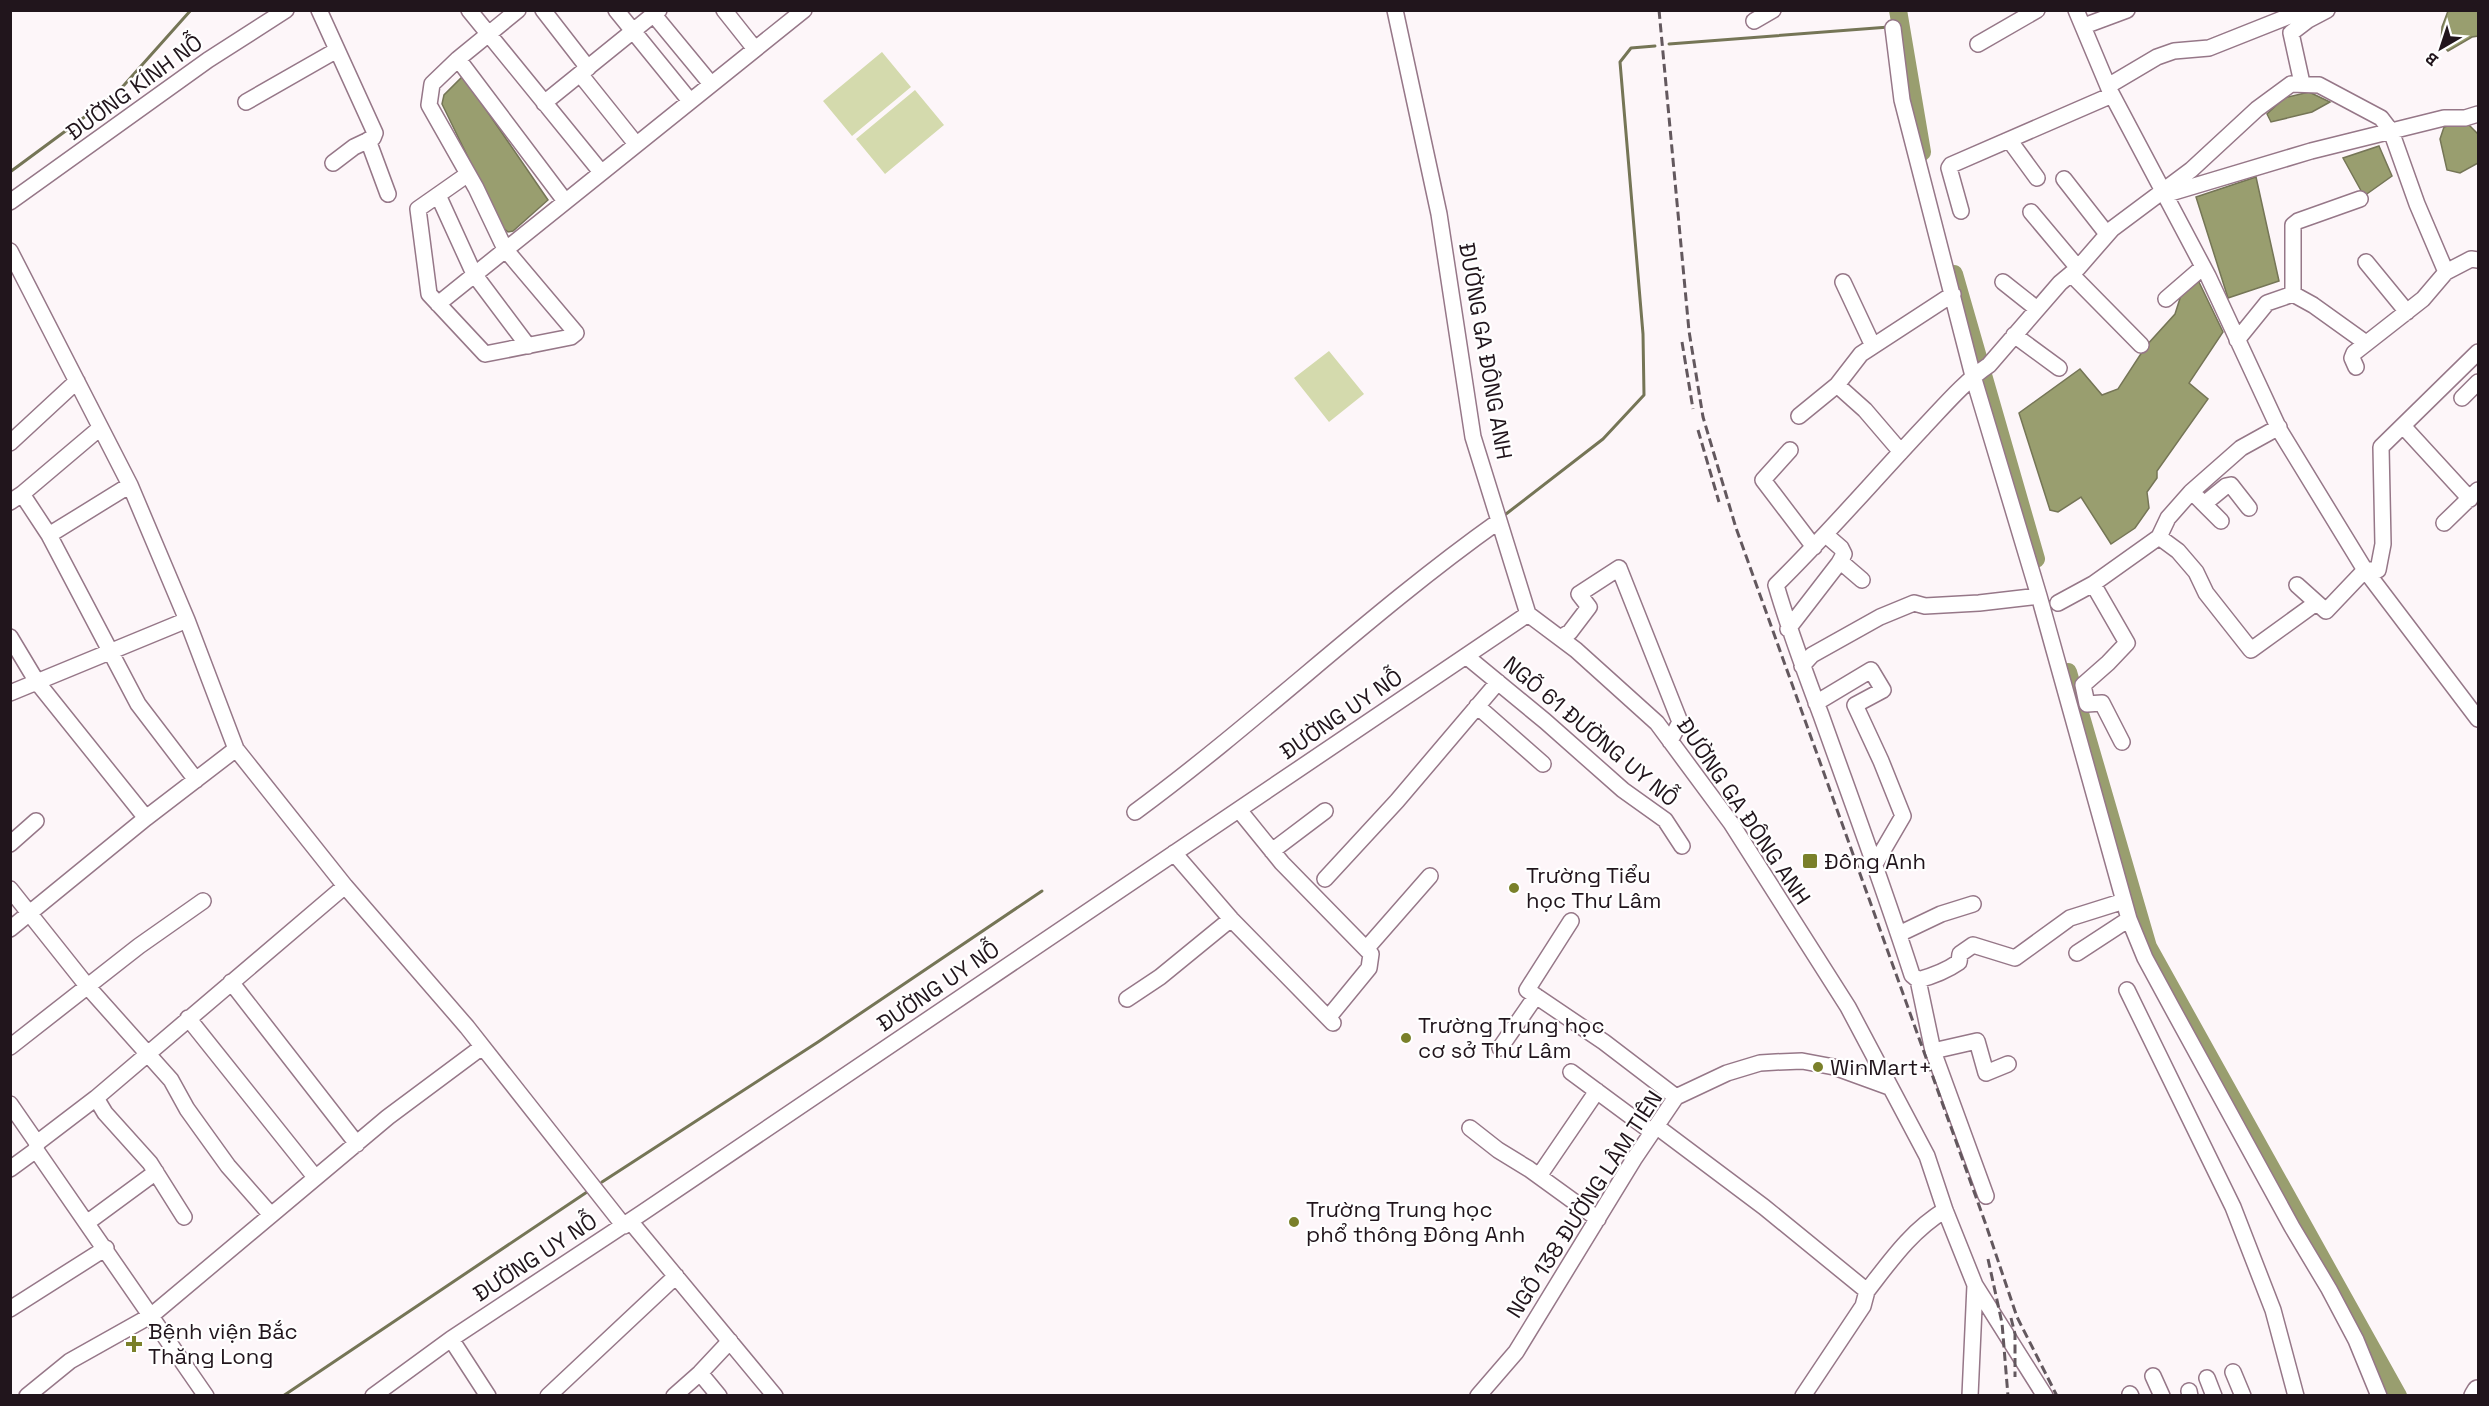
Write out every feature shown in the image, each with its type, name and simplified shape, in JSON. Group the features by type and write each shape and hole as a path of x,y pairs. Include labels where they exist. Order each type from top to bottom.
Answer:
{"highway":[{"path":"2475,1395 2478,1391"}],"street":[{"name":"ĐƯỜNG KÍNH NỖ","path":"10,202 208,60 286,10"},
{"path":"319,10 375,133 375,136 350,149 340,160 333,163"},
{"path":"469,10 601,172"},
{"path":"468,174 418,209 429,294 485,354 572,337 576,333 505,249 468,174 429,105 432,84 458,59 518,10"},
{"path":"543,10 636,144"},
{"path":"616,10 690,101"},
{"path":"724,10 755,50"},
{"name":"ĐƯỜNG GA ĐÔNG ANH","path":"1395,10 1439,214 1473,437 1528,614 1560,638 1657,723 1731,823 1848,1007 1927,1156 1945,1210 1975,1285 2044,1395"},
{"path":"1754,21 1773,10"},
{"path":"1978,44 2037,10"},
{"path":"2076,10 2110,90 2203,267 2278,427 2365,570 2478,719"},
{"path":"2084,26 2127,10"},
{"path":"1961,211 1949,168 1951,165 2010,141 2110,90 2157,57 2174,51 2209,48 2292,15 2327,10"},
{"path":"438,304 801,12"},
{"path":"544,103 656,13 711,84"},
{"path":"2302,14 2291,33 2302,83"},
{"path":"1893,28 1902,100 1953,294 1979,371 2129,919 2145,958 2356,1340 2379,1395"},
{"path":"246,102 337,50"},
{"path":"458,59 564,201"},
{"path":"1986,1196 1933,1051 1918,980 1912,975 1875,864 1788,628 1776,585 1814,548 1901,452 2108,234 2191,171 2257,109 2291,84 2319,85 2381,118 2391,131 2417,204 2446,272"},
{"path":"2163,193 2311,151 2444,117 2472,116"},
{"path":"368,140 388,194"},
{"path":"2010,141 2037,178"},
{"path":"2064,179 2108,234"},
{"path":"438,195 474,274 528,346"},
{"path":"2293,294 2293,225 2298,221 2360,199"},
{"path":"2031,212 2075,271 2141,345"},
{"path":"10,251 130,485 187,620 236,749 345,886 482,1047 601,1194 676,1276 775,1395"},
{"path":"2356,368 2352,358 2354,353 2423,299 2446,272 2470,259 2478,260"},
{"path":"2366,262 2407,312"},
{"path":"2166,299 2203,267"},
{"path":"1843,282 1873,346"},
{"path":"2002,282 2037,309"},
{"path":"1799,416 1837,385 1862,354 1953,294"},
{"path":"2237,340 2267,303 2293,294 2313,304 2366,343"},
{"path":"2014,335 2059,368"},
{"path":"2297,585 2326,611 2365,570 2378,570 2383,544 2380,447 2478,352"},
{"path":"10,443 77,381"},
{"path":"2462,398 2478,382"},
{"path":"1837,385 1865,410 1901,452"},
{"path":"2403,426 2474,494 2444,523"},
{"path":"2058,603 2093,584 2159,537 2168,518 2191,492 2241,448 2278,427"},
{"path":"100,428 16,498 49,536 138,704 196,780"},
{"path":"1790,450 1763,480 1814,548"},
{"path":"2204,504 2231,484 2249,508"},
{"path":"49,536 130,485"},
{"path":"2191,492 2221,521"},
{"path":"1135,812 1185,775 1345,641 1499,520"},
{"path":"1788,628 1844,554 1841,548 1826,535"},
{"path":"2159,537 2178,551 2196,572 2206,594 2251,650 2316,603"},
{"path":"1839,563 1841,562 1862,580"},
{"path":"1560,638 1570,632 1589,607 1579,594 1619,568 1680,722 1670,741"},
{"path":"2093,584 2127,643 2083,685 2087,704 2102,703 2122,742"},
{"path":"1802,666 1812,655 1880,616 1914,603 1925,606 1979,603 2039,596"},
{"name":"ĐƯỜNG UY NỖ","path":"373,1395 451,1339 627,1223 1528,614"},
{"path":"10,693 187,620"},
{"path":"10,637 37,682 146,818"},
{"name":"NGÕ 61 ĐƯỜNG UY NỖ","path":"1466,656 1623,790 1665,820 1682,846"},
{"path":"1816,703 1871,670 1883,690 1855,705 1881,760 1903,816 1875,864"},
{"path":"1325,879 1397,801 1498,682"},
{"path":"1477,706 1543,764"},
{"path":"10,929 146,818 236,749"},
{"path":"1174,853 1231,919 1331,1021 1369,968 1371,954 1272,851 1239,810"},
{"path":"1272,851 1325,811"},
{"path":"10,844 36,821"},
{"path":"1366,950 1430,876"},
{"path":"10,1169 345,886"},
{"path":"10,889 88,987 171,1080 187,1110 228,1166 271,1215"},
{"path":"10,1047 140,946 203,901"},
{"path":"1918,980 1939,974 1956,964 1959,962 1960,954 1973,945 2015,958 2070,918 2124,901"},
{"path":"1899,934 1941,914 1973,904"},
{"path":"1127,999 1160,977 1231,919"},
{"path":"2077,952 2129,919"},
{"path":"1571,921 1527,990 1676,1096"},
{"path":"231,982 357,1144"},
{"path":"2127,990 2232,1207 2273,1310 2296,1395"},
{"path":"1500,1047 1536,996"},
{"path":"188,1018 315,1177"},
{"path":"1933,1051 1977,1041 1986,1072 2008,1064"},
{"path":"27,1395 70,1361 152,1315 315,1177 482,1047"},
{"name":"NGÕ 138 ĐƯỜNG LÂM TIÊN","path":"1478,1395 1516,1352 1676,1096 1727,1073 1760,1063 1776,1062 1802,1061 1833,1067 1889,1087"},
{"path":"1571,1072 1764,1207 1867,1291"},
{"path":"1539,1176 1597,1091"},
{"path":"96,1098 156,1172 184,1217"},
{"path":"10,1104 206,1395"},
{"path":"1470,1128 1598,1219"},
{"path":"88,1222 156,1172"},
{"path":"1803,1395 1863,1306 1867,1291 1907,1239 1945,1210"},
{"path":"10,1309 106,1248"},
{"path":"548,1395 676,1276"},
{"path":"1970,1395 1975,1285"},
{"path":"451,1339 488,1395"},
{"path":"674,1395 700,1373 730,1341"},
{"path":"2233,1372 2243,1395"},
{"path":"700,1373 719,1395"},
{"path":"2153,1376 2162,1395"},
{"path":"2207,1378 2214,1395"}],"shaded area":[{"path":"2448,11 2478,11 2478,36 2448,51 2441,44 2442,27"},
{"path":"882,52 911,87 852,136 823,101"},
{"path":"463,76 548,200 513,231 508,232 502,227 442,104 444,95"},
{"path":"915,90 944,125 885,174 856,139"},
{"path":"2309,92 2330,102 2312,112 2271,122 2267,114 2284,98"},
{"path":"2465,121 2478,134 2478,163 2460,173 2447,170 2440,139 2444,127"},
{"path":"2379,146 2392,176 2364,196 2343,158"},
{"path":"2256,177 2279,281 2228,298 2196,197"},
{"path":"2197,278 2223,332 2189,383 2208,399 2157,471 2157,478 2147,492 2149,508 2135,528 2111,544 2081,497 2058,512 2050,510 2019,413 2080,369 2102,395 2118,389 2146,346 2175,314 2183,289"},
{"path":"1329,351 1364,394 1329,422 1294,378"}],"waterway":[{"path":"10,172 117,93 191,10"},
{"path":"1898,10 1922,152"},
{"path":"1669,44 1889,27"},
{"path":"1506,514 1603,439 1644,395 1643,334 1620,62 1631,48 1655,46"},
{"path":"1954,274 2036,559"},
{"path":"2068,672 2148,947 2398,1396"},
{"path":"602,1182 818,1042 1042,891"},
{"path":"283,1396 590,1190"}],"railway":[{"path":"1659,10 1689,331 1703,417 1736,528 2017,1317 2057,1396"},
{"path":"1682,342 1693,409"},
{"path":"1698,430 1719,502"},
{"path":"1988,1259 2002,1323 2008,1396"},
{"path":"2011,1318 2015,1334 2015,1377"}],"place":[{"name":"Đông Anh","path":"1810,861"},
{"name":"Trường Tiểu học Thư Lâm","path":"1514,888"},
{"name":"Trường Trung học cơ sở Thư Lâm","path":"1406,1038"},
{"name":"WinMart+","path":"1818,1067"},
{"name":"Trường Trung học phổ thông Đông Anh","path":"1294,1222"},
{"name":"Bệnh viện Bắc Thăng Long","path":"134,1344"}]}
